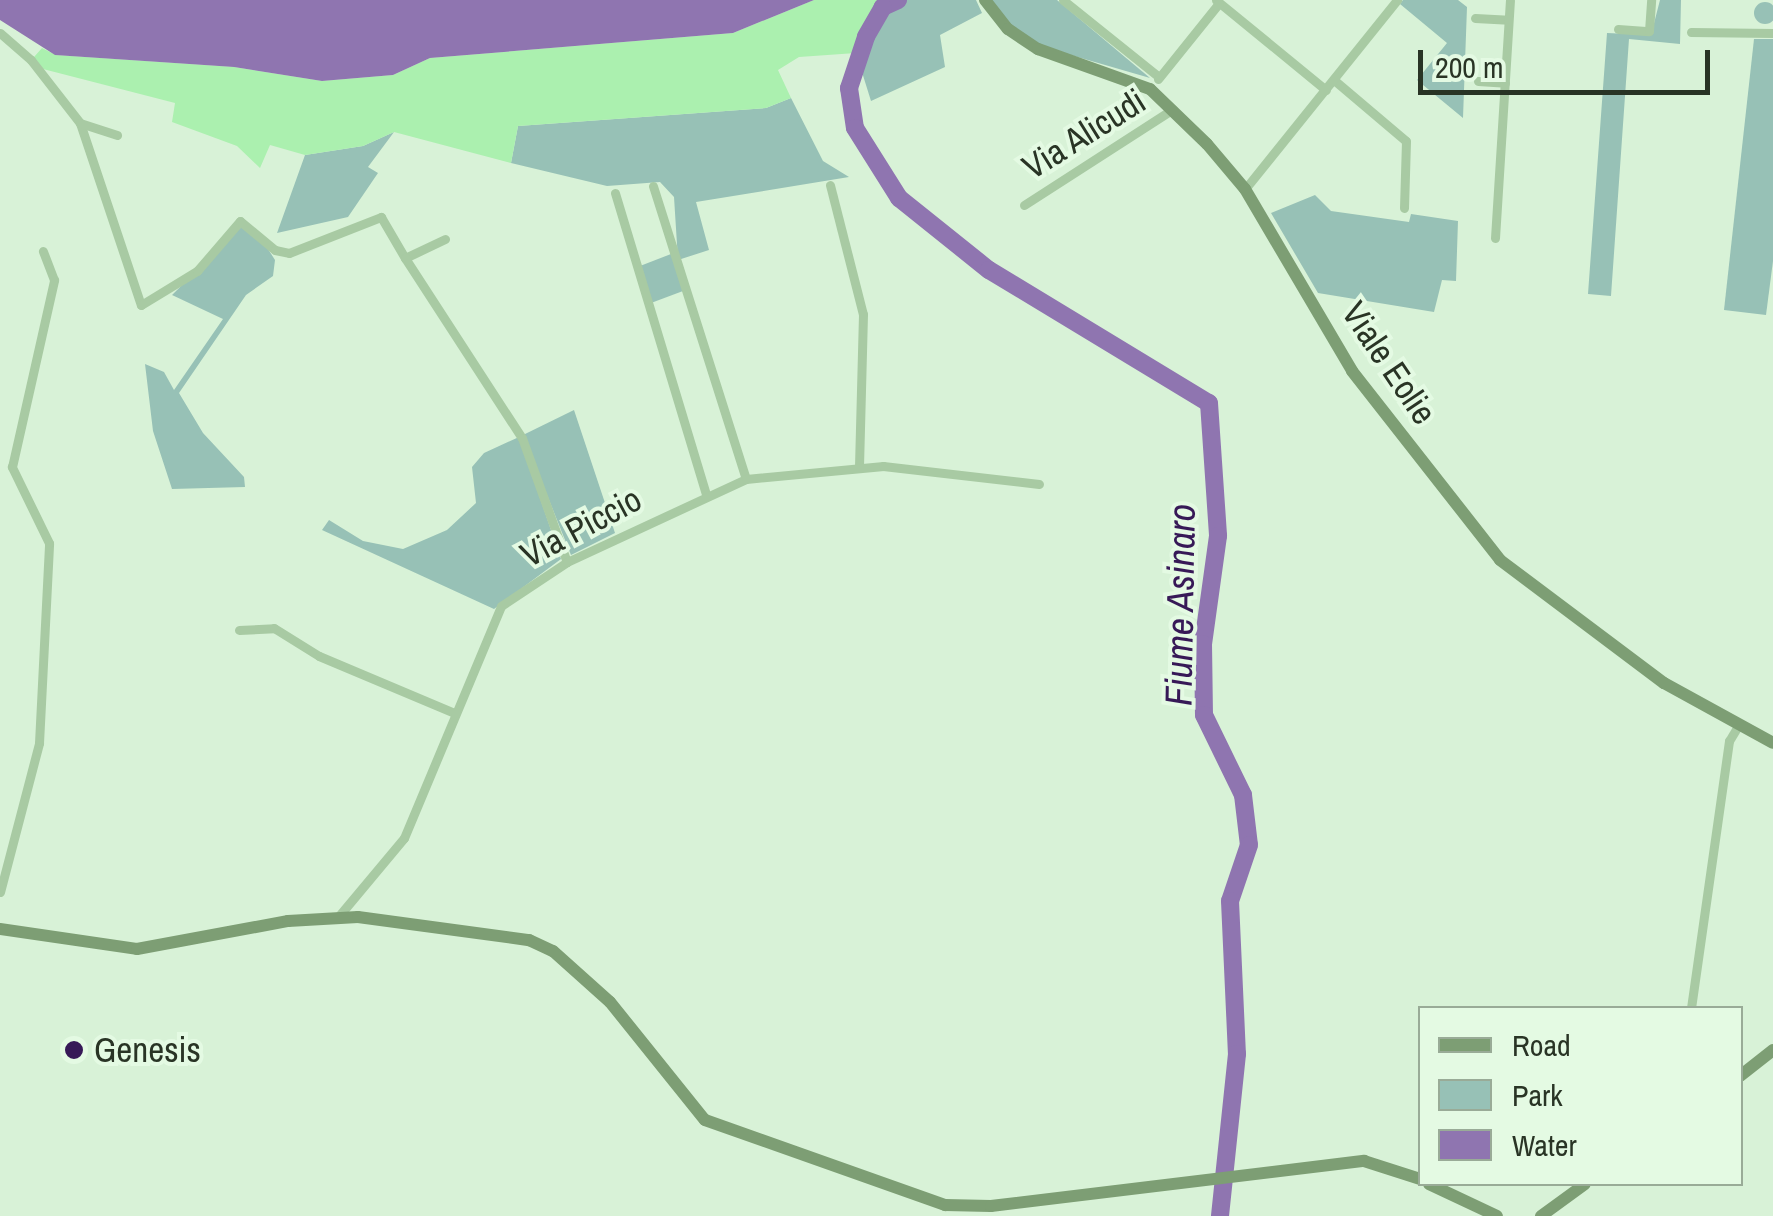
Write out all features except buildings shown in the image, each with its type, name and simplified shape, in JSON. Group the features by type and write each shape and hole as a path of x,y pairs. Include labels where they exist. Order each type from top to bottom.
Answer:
{"street":[{"name":"Viale Eolie","path":"984,0 1038,49 1150,89 1173,110 1245,189 1352,371 1500,560 1664,682 1773,743"},
{"path":"1064,0 1160,77"},
{"path":"1245,189 1397,0"},
{"path":"1495,238 1510,0"},
{"path":"1618,29 1648,31 1651,0"},
{"path":"1150,89 1218,1 1326,90"},
{"path":"1475,18 1508,20"},
{"path":"1690,32 1773,33"},
{"path":"0,33 80,123 141,305 197,270 240,221 275,250 289,253 381,217 522,438 567,562"},
{"path":"1334,80 1406,141 1404,208"},
{"path":"1478,81 1505,82"},
{"name":"Via Alicudi","path":"1024,204 1173,110"},
{"path":"80,123 117,135"},
{"path":"653,186 746,479"},
{"path":"830,186 863,314 859,468"},
{"path":"615,193 706,495"},
{"path":"405,258 446,238"},
{"path":"0,892 39,743 49,542 12,467 54,280 43,251"},
{"name":"Via Piccio","path":"338,917 404,838 452,712 501,606 567,562 746,479 859,468 1038,484"},
{"path":"239,630 274,628 319,656 452,712"},
{"path":"1691,1006 1729,741 1738,726"},
{"path":"0,929 137,949 338,917 496,934 542,945 610,1002 705,1120 945,1205 992,1206 1364,1160 1418,1178"},
{"path":"1743,1074 1773,1050"},
{"path":"1433,1186 1497,1216"},
{"path":"1542,1216 1582,1186"}],"green space":[{"path":"885,0 976,0 982,13 940,35 945,67 871,101 856,53 868,21"},
{"path":"991,0 1057,0 1150,78 1043,47 1011,26"},
{"path":"1403,0 1458,0 1467,7 1463,118 1417,80 1447,43 1400,4"},
{"path":"1660,0 1681,0 1680,44 1629,39 1611,296 1588,294 1607,33 1651,35"},
{"path":"1757,5 1773,5 1773,21 1757,21"},
{"path":"1754,39 1773,39 1773,261 1766,315 1724,310"},
{"path":"791,98 823,161 849,177 696,202 709,250 678,260 674,197 660,182 607,186 511,163 518,126 766,108"},
{"path":"394,132 368,167 378,173 348,217 277,233 305,155 363,146"},
{"path":"1315,195 1331,211 1409,222 1411,214 1458,221 1456,281 1442,280 1434,312 1318,293 1271,213"},
{"path":"242,226 259,235 275,260 273,276 246,295 179,393 203,433 244,477 245,487 172,489 153,431 145,364 164,372 174,390 223,319 172,295"},
{"path":"671,254 683,291 651,303 640,266"},
{"path":"574,410 615,533 571,555 523,435"},
{"path":"519,437 561,559 494,609 322,530 329,520 363,541 403,549 447,530 476,503 472,467 484,453"}],"sand":[{"path":"814,0 885,0 868,21 856,53 799,57 778,70 791,98 766,108 518,126 511,163 394,132 363,146 305,155 270,145 260,168 237,146 172,122 175,103 43,69 34,57 42,48 56,55 234,67 322,81 393,75 430,58 733,33"}],"water":[{"path":"0,0 814,0 733,33 430,58 393,75 322,81 234,67 55,55 0,20"}],"waterway":[{"name":"Fiume Asinaro","path":"898,0 883,7 866,37 849,88 855,128 899,198 989,270 1209,403 1218,536 1203,644 1204,715 1243,795 1249,845 1230,901 1237,1054 1220,1216"}],"place":[{"name":"Genesis","path":"74,1050"}]}
